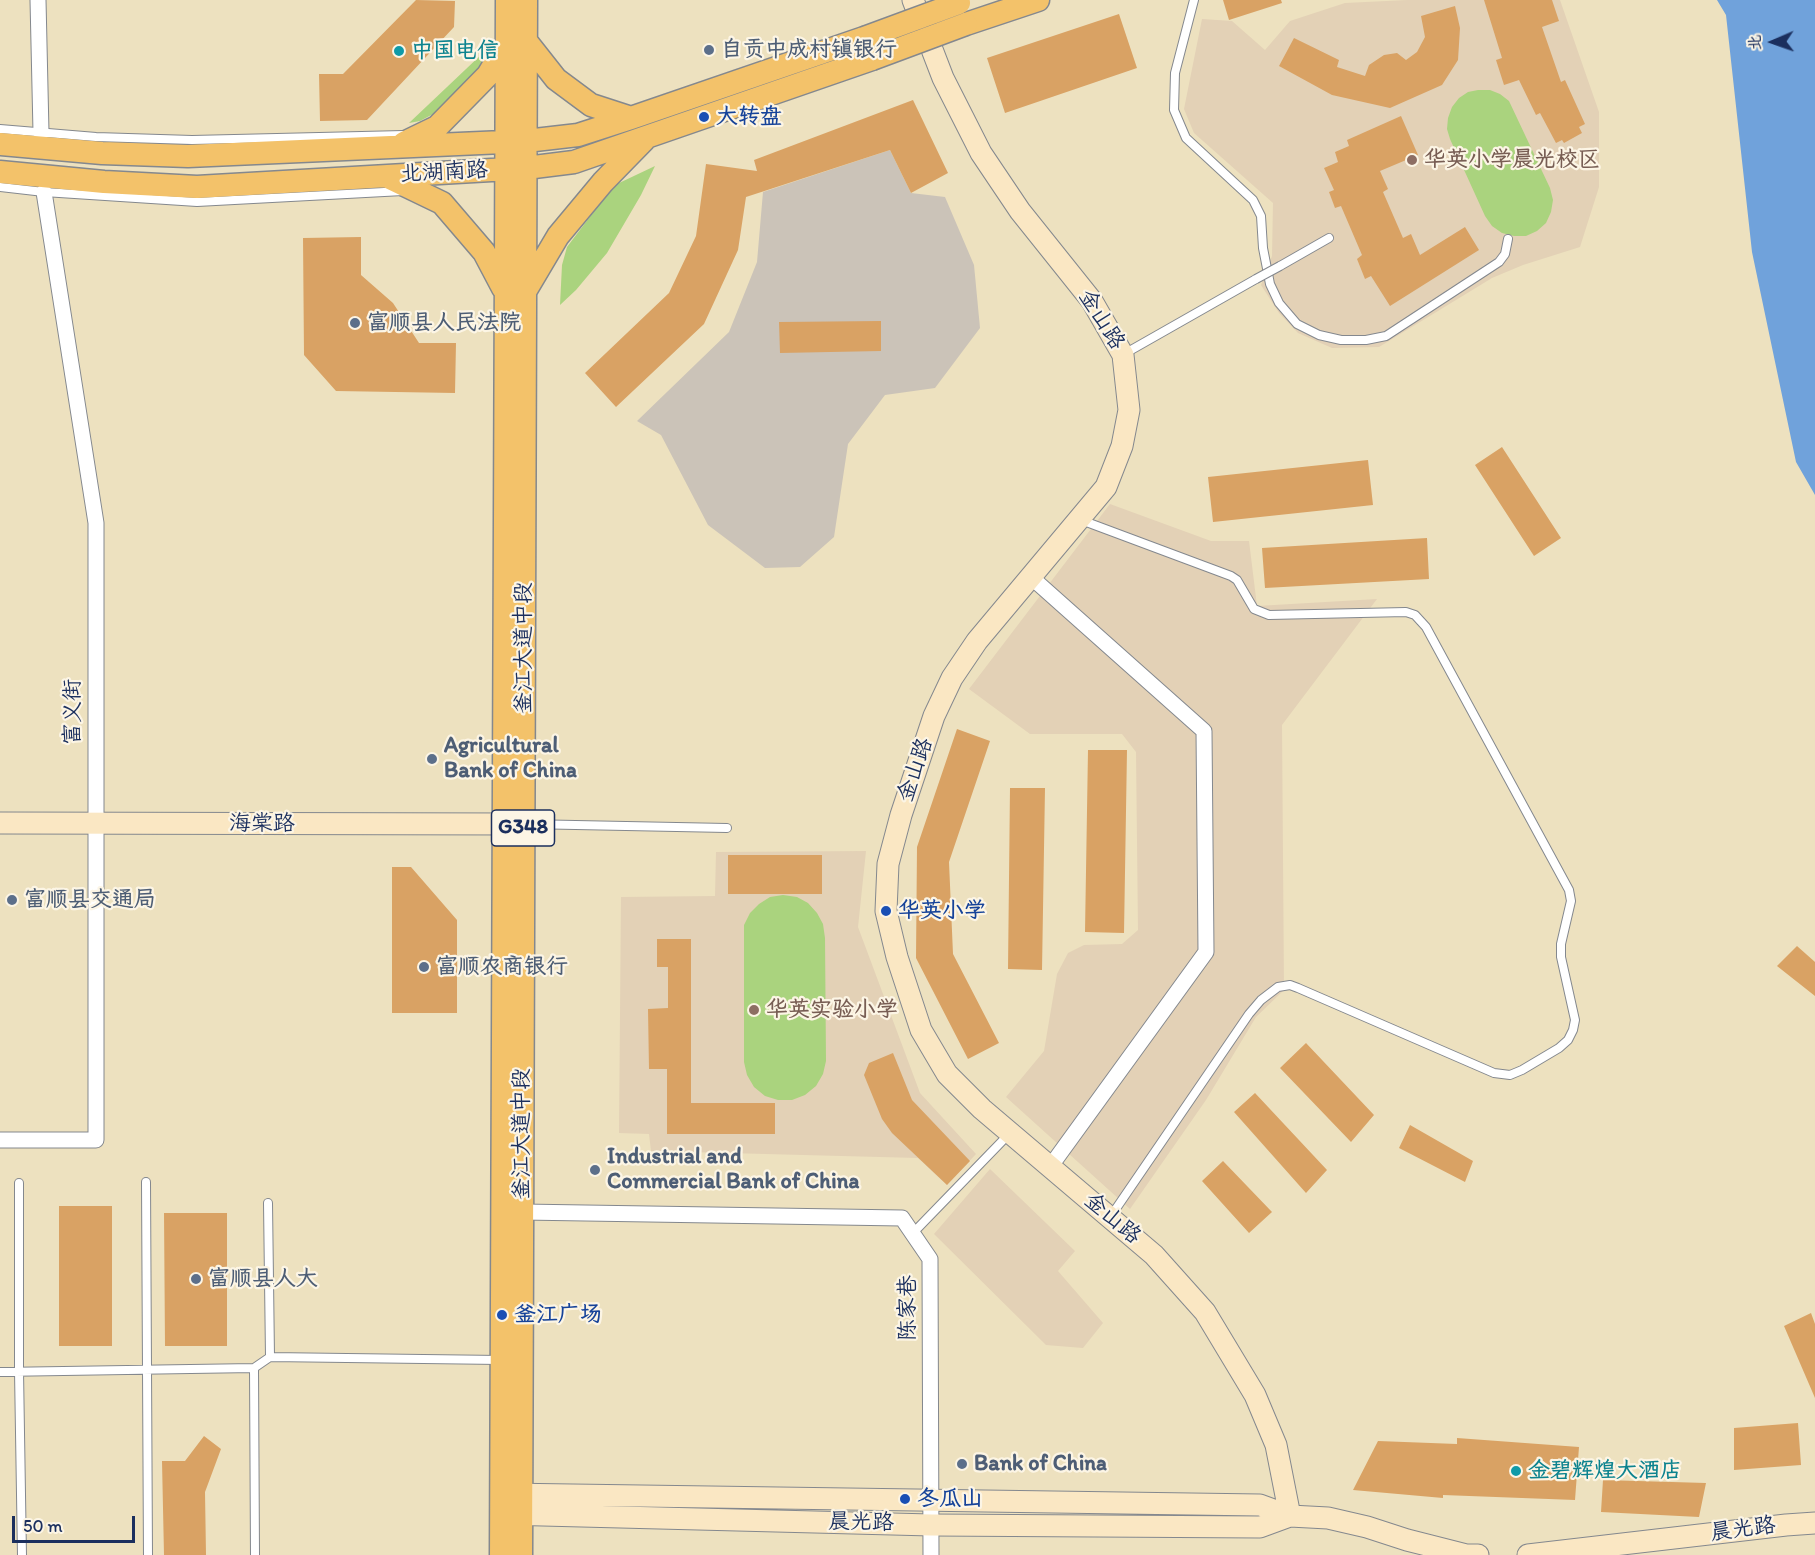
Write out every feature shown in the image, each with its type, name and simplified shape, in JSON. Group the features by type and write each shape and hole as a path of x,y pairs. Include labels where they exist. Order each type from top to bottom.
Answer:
{"main road":[{"path":"507,0 516,42 556,79 591,105 631,118"},
{"path":"394,147 437,127 488,75 516,42 526,0"},
{"name":"北湖南路","path":"0,172 104,182 197,187 516,169 574,162 1038,0"},
{"name":"北湖南路","path":"0,144 102,153 188,156 516,142 578,135 864,38 963,1"},
{"name":"釜江大道中段","path":"511,1504 502,1360 513,824 516,42"},
{"path":"387,176 442,203 515,292 603,182 648,136"},
{"name":"釜江大道中段","path":"511,1504 522,1212 513,824"},
{"name":"G348","path":"501,1555 511,1504"},
{"name":"G348","path":"511,1504 521,1555"}],"street":[{"path":"38,0 41,132"},
{"name":"金山路","path":"913,0 943,78 981,153 1020,211 1092,301 1123,355 1129,410 1122,446 1106,487 977,641 952,678 934,716 901,815 888,864 886,910 897,957 921,1030 947,1074 982,1109 1154,1255 1204,1312 1250,1386 1276,1445 1290,1516"},
{"name":"富义街","path":"0,1140 96,1140 96,523 44,192"},
{"path":"1032,577 1204,731 1206,952 1050,1167"},
{"name":"海棠路","path":"0,823 513,824"},
{"name":"陈家巷","path":"522,1212 902,1218 930,1259 931,1555"},
{"name":"晨光路","path":"511,1504 930,1500 1260,1505 1290,1516 1328,1518 1466,1555 1478,1555"},
{"name":"晨光路","path":"511,1504 930,1524 1260,1527 1290,1516"},
{"name":"晨光路","path":"1528,1555 1815,1523"}],"lane":[{"path":"1194,0 1175,73 1174,110 1186,138 1253,200 1261,216 1263,248 1270,284 1279,303 1297,324 1319,335 1341,340 1366,340 1386,336 1499,262 1505,254 1508,239"},
{"path":"0,129 96,137 192,140 421,134"},
{"path":"0,188 197,202 416,191"},
{"path":"1123,355 1329,238"},
{"path":"1080,519 1231,576 1238,580 1254,609 1269,615 1406,612 1415,615 1426,627 1569,891 1571,901 1561,944 1561,957 1575,1020 1568,1040 1559,1048 1510,1075 1494,1073 1298,988 1278,987 1261,1000 1249,1014 1110,1217"},
{"path":"513,824 727,828"},
{"path":"913,1233 1010,1132"},
{"path":"146,1182 148,1555"},
{"path":"19,1183 22,1555"},
{"path":"268,1203 270,1357"},
{"path":"0,1372 254,1368 270,1357 502,1360"},
{"path":"254,1368 255,1555"}],"shaded area":[{"name":"华英小学晨光校区","path":"1407,0 1560,0 1599,112 1599,187 1580,247 1523,265 1492,278 1379,347 1332,348 1298,333 1279,313 1261,285 1272,256 1273,203 1194,133 1184,109 1202,19 1232,21 1265,50 1290,21 1345,3"},
{"path":"890,150 911,193 945,197 974,265 980,328 935,388 885,395 848,444 834,537 800,567 765,568 708,525 661,435 637,421 729,332 757,262 763,192"},
{"path":"1110,504 1211,541 1249,541 1257,606 1377,599 1282,725 1284,990 1256,1017 1206,1100 1130,1209 1006,1097 1044,1051 1057,974 1068,953 1084,945 1122,944 1138,930 1136,752 1122,734 1030,734 969,689"},
{"name":"华英实验小学","path":"866,851 858,927 920,1093 976,1154 947,1185 918,1158 651,1151 649,1134 619,1133 621,897 715,896 716,852"},
{"path":"990,1169 1075,1251 1058,1271 1103,1323 1083,1348 1046,1345 934,1234"}],"green space":[{"path":"485,51 479,69 435,113 420,121 409,123"},
{"path":"1490,90 1509,101 1550,188 1553,200 1546,223 1537,231 1526,236 1502,233 1492,226 1485,216 1450,139 1447,129 1452,107 1468,92"},
{"path":"655,166 607,253 576,290 560,305 562,265 567,247 611,189"},
{"path":"783,895 797,897 808,903 823,924 825,938 826,1061 823,1074 816,1086 805,1095 792,1100 778,1100 765,1096 754,1087 747,1075 744,1062 744,925 750,913 759,904 770,897"}],"water":[{"path":"1717,0 1815,0 1815,495 1796,462 1752,252 1726,15"}],"building":[{"name":"中国电信","path":"416,0 455,1 454,27 367,120 320,121 319,74 343,74"},
{"path":"1223,0 1281,0 1282,3 1229,20"},
{"path":"1484,0 1552,0 1559,21 1542,27 1561,82 1565,80 1585,124 1579,127 1582,133 1564,143 1562,140 1556,143 1540,113 1536,115 1519,80 1504,85 1496,60 1502,58"},
{"path":"1455,6 1460,28 1458,60 1442,85 1390,108 1332,95 1279,66 1294,38 1339,60 1337,67 1365,76 1369,65 1384,55 1397,53 1406,60 1417,52 1425,37 1421,16"},
{"path":"1119,14 1137,68 1005,113 987,58"},
{"path":"913,100 948,173 911,193 890,150 746,197 738,250 704,324 616,407 585,373 669,293 696,236 706,164 757,171 754,160"},
{"path":"1401,116 1418,155 1380,171 1388,189 1383,192 1403,238 1411,234 1420,255 1465,227 1479,250 1390,306 1371,276 1365,279 1357,259 1362,255 1341,206 1335,208 1329,192 1334,190 1324,168 1338,162 1335,152 1349,146 1347,140"},
{"name":"富顺县人民法院","path":"361,237 361,275 393,303 419,343 456,343 455,393 336,391 304,355 303,238"},
{"path":"881,321 881,351 780,353 779,322"},
{"path":"1502,447 1561,538 1534,556 1475,465"},
{"path":"1368,460 1373,505 1213,522 1208,477"},
{"path":"1427,538 1429,579 1265,588 1262,548"},
{"path":"957,729 990,741 949,862 953,954 999,1043 968,1059 916,958 917,847"},
{"path":"1088,750 1127,750 1124,933 1085,932"},
{"path":"1010,788 1045,788 1042,970 1008,969"},
{"path":"728,855 822,855 822,894 728,894"},
{"name":"富顺农商银行","path":"392,867 411,867 457,920 457,1013 392,1013"},
{"path":"657,939 691,939 691,1103 775,1103 775,1134 667,1134 667,1069 649,1069 648,1009 668,1008 668,967 657,967"},
{"path":"1797,946 1815,962 1815,996 1777,966"},
{"path":"1306,1043 1374,1115 1351,1142 1280,1068"},
{"path":"893,1053 912,1100 970,1161 947,1185 892,1133 882,1119 864,1075 869,1063"},
{"path":"1255,1093 1327,1170 1306,1193 1234,1112"},
{"path":"1410,1125 1473,1161 1465,1182 1399,1148"},
{"path":"1223,1161 1272,1212 1249,1233 1202,1181"},
{"path":"59,1206 112,1206 112,1346 59,1346"},
{"name":"富顺县人大","path":"164,1213 227,1213 227,1346 165,1346"},
{"path":"1811,1313 1815,1324 1815,1398 1784,1326"},
{"path":"1798,1423 1801,1465 1734,1470 1734,1428"},
{"path":"204,1436 221,1449 205,1492 206,1555 164,1555 162,1461 185,1461"},
{"path":"1457,1438 1579,1447 1575,1500 1443,1495 1443,1498 1353,1490 1378,1441 1457,1444"},
{"path":"1603,1480 1706,1483 1699,1517 1601,1512"}],"place":[{"name":"自贡中成村镇银行","path":"709,50"},
{"name":"中国电信","path":"399,51"},
{"name":"大转盘","path":"704,117"},
{"name":"华英小学晨光校区","path":"1412,160"},
{"name":"富顺县人民法院","path":"355,323"},
{"name":"Agricultural Bank of China","path":"432,759"},
{"name":"富顺县交通局","path":"12,900"},
{"name":"华英小学","path":"886,911"},
{"name":"富顺农商银行","path":"424,967"},
{"name":"华英实验小学","path":"754,1010"},
{"name":"Industrial and Commercial Bank of China","path":"595,1170"},
{"name":"富顺县人大","path":"196,1279"},
{"name":"釜江广场","path":"502,1315"},
{"name":"Bank of China","path":"962,1464"},
{"name":"金碧辉煌大酒店","path":"1516,1471"},
{"name":"冬瓜山","path":"905,1499"}]}
